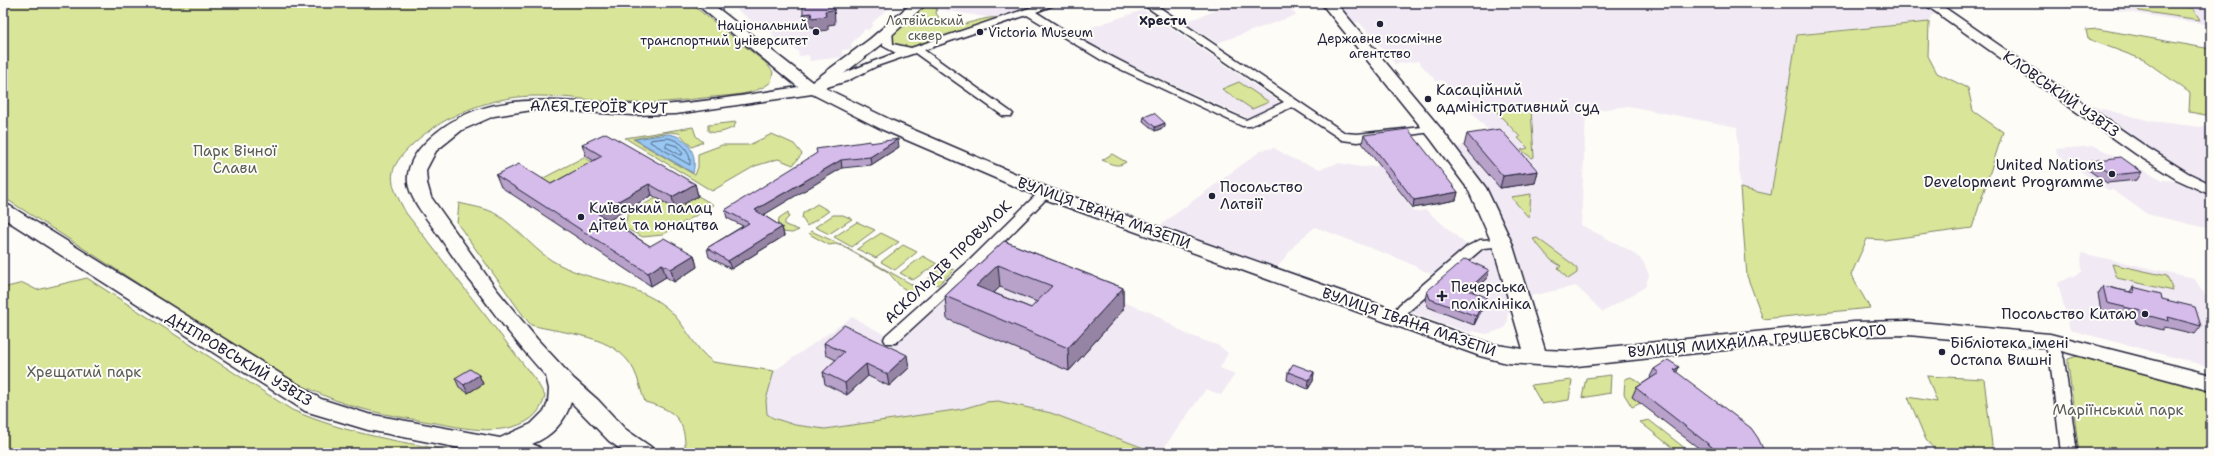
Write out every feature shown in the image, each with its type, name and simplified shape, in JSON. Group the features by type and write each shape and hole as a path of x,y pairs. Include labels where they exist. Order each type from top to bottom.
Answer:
{"main road":[{"name":"ВУЛИЦЯ ІВАНА МАЗЕПИ","path":"702,3 802,83 858,111 1045,193 1397,317 1488,351 1537,358"},
{"path":"813,88 850,64 920,3"},
{"path":"1328,3 1432,129 1478,188 1502,243 1537,358"},
{"path":"775,60 803,74 835,70 850,64"},
{"path":"740,101 772,87 777,72 775,60"},
{"name":"АЛЕЯ ГЕРОЇВ КРУТ","path":"643,453 617,436 590,406 556,374 489,294 422,196 416,184 417,172 421,160 434,143 460,124 505,109 556,104 642,110 740,101 813,88"},
{"path":"713,104 802,101 858,111"},
{"name":"ДНІПРОВСЬКИЙ УЗВІЗ","path":"3,210 226,352 313,404 368,422 531,453"},
{"name":"ВУЛИЦЯ МИХАЙЛА ГРУШЕВСЬКОГО","path":"1537,358 1575,358 1879,327 1985,334 2050,341 2211,383"},
{"path":"500,448 534,434 556,415 560,406 561,388 556,374"}],"street":[{"path":"813,88 843,78 873,64 1054,3"},
{"path":"1146,3 1342,136 1357,138 1432,129"},
{"name":"КЛОВСЬКИЙ УЗВІЗ","path":"1929,3 2136,146 2194,183 2211,190"},
{"path":"1027,11 1053,30 1117,66 1246,124 1293,102"},
{"path":"888,31 887,43 892,48 916,50 1007,114"},
{"name":"АСКОЛЬДІВ ПРОВУЛОК","path":"891,339 975,263 1045,193"},
{"path":"1397,317 1404,308 1480,244 1502,243"},
{"path":"2050,341 2057,359 2069,453"}],"shaded area":[{"name":"Національний транспортний університет","path":"729,3 894,3 871,24 874,24 868,30 865,29 851,44 852,49 842,50 843,57 810,61 809,55 799,56 798,51 772,36 774,34 753,22"},
{"path":"930,3 1050,3 998,19 925,7"},
{"path":"1220,3 1285,3 1296,15 1217,43 1185,22 1226,7"},
{"path":"1337,3 1922,3 1937,13 1931,16 1929,22 1797,35 1771,196 1740,188 1737,127 1628,106 1586,112 1581,225 1629,250 1643,261 1649,275 1645,287 1603,312 1576,286 1526,297 1453,148 1497,140 1442,80 1436,81 1418,61 1395,64 1359,22 1353,23"},
{"path":"2068,3 2211,3 2211,25"},
{"path":"1143,10 1279,102 1248,118 1123,62 1074,33"},
{"path":"2087,105 2151,121 2200,127 2211,125 2211,186 2179,168"},
{"path":"2095,146 2163,180 2181,181 2211,195 2211,229 2147,214 2113,190 2108,190 2057,155 2056,149"},
{"path":"1274,148 1293,159 1320,169 1339,163 1361,167 1380,166 1414,212 1426,210 1469,247 1435,276 1402,260 1315,227 1297,242 1276,269 1159,226 1262,150"},
{"path":"1485,247 1492,249 1494,252 1513,313 1507,313 1508,320 1505,328 1487,334 1472,331 1471,333 1406,311 1473,251"},
{"path":"995,253 1152,313 1186,334 1219,346 1228,353 1220,368 1235,374 1221,395 1206,389 1160,453 1051,413 986,402 962,409 825,429 795,425 773,418 767,414 766,400 774,371 852,317 896,341"},
{"path":"2081,253 2194,278 2211,304 2211,367 2070,330 2058,283 2082,272"}],"green space":[{"name":"Парк Вічної Слави","path":"3,3 690,3 766,63 773,72 771,82 765,86 758,90 736,95 650,103 629,103 539,96 506,99 472,108 456,115 427,133 405,152 394,168 392,176 396,192 406,213 537,382 545,396 540,409 531,418 520,425 493,430 465,428 369,411 323,395 284,376 3,197"},
{"path":"2135,3 2157,3 2193,8 2200,20 2139,11"},
{"name":"Латвійський сквер","path":"925,7 937,8 936,13 948,24 965,24 982,19 997,18 919,46 902,47 895,45 888,39 894,31"},
{"path":"1929,22 1928,56 1937,73 1968,88 1973,111 2003,132 1972,228 1884,240 1867,239 1851,275 1870,308 1763,319 1747,276 1740,188 1771,195 1797,35"},
{"path":"2098,29 2211,49 2211,116 2189,112 2190,93 2144,60 2088,39 2086,30"},
{"path":"1239,82 1269,102 1252,109 1222,89"},
{"path":"1521,104 1531,109 1534,157 1532,158 1521,150 1528,148 1518,138 1520,137 1493,108"},
{"path":"736,122 734,127 718,133 708,131 708,125"},
{"path":"693,127 696,136 703,142 692,147 679,133 669,132 633,139 695,175 698,167 698,154 722,145 749,145 772,134 794,144 802,154 793,165 778,159 755,166 712,191 625,138"},
{"path":"1112,154 1126,162 1117,165 1102,160"},
{"path":"584,157 602,168 556,192 536,182"},
{"path":"1531,194 1529,218 1511,197"},
{"path":"698,196 714,205 662,235 643,237 624,228 628,213 656,198 675,209"},
{"path":"459,203 496,214 505,220 535,248 560,265 573,271 629,288 655,300 673,314 700,350 713,362 774,371 766,400 767,414 773,418 795,425 825,429 962,409 986,402 998,401 1051,413 1157,453 696,453 685,446 682,428 675,416 669,411 645,402 634,370 626,358 615,349 588,337 531,325 457,223"},
{"path":"817,204 829,211 807,226 802,218 803,213"},
{"path":"788,212 789,217 785,221 785,225 799,230 792,233 782,232 778,225 779,218"},
{"path":"833,215 843,215 852,219 829,234 815,227"},
{"path":"857,222 875,230 852,247 834,237"},
{"path":"811,231 842,245 920,289 911,293 900,286 888,272 842,246 835,244 829,245 811,235 809,233"},
{"path":"881,233 899,242 876,258 857,249"},
{"path":"1537,238 1574,265 1577,269 1577,273 1568,279 1558,268 1561,266 1551,260 1533,239"},
{"path":"903,245 917,252 895,270 881,262"},
{"path":"923,256 937,264 913,280 900,273"},
{"path":"2112,264 2167,276 2173,291 2117,278"},
{"path":"942,266 954,270 938,285 926,281"},
{"name":"Хрещатий парк","path":"87,278 292,410 355,432 464,453 3,453 3,288 23,283 37,290"},
{"name":"Маріїнський парк","path":"2077,356 2211,390 2211,453 2079,453 2068,364 2068,359"},
{"path":"1611,375 1610,393 1582,398 1586,378"},
{"path":"1927,376 1984,379 1993,453 1938,453 1926,440 1908,397 1937,402"},
{"path":"1631,377 1646,387 1641,403 1632,407 1624,394 1625,379"},
{"path":"1572,380 1569,400 1542,404 1531,385"},
{"path":"1649,420 1691,453 1679,453 1640,422"}],"water":[{"path":"668,134 681,138 690,147 694,159 693,173 635,139"}],"building":[{"path":"803,3 833,3 833,10 825,11 826,16 812,18 811,13 803,14"},
{"path":"1154,113 1165,123 1155,127 1144,117"},
{"path":"1408,129 1458,192 1414,200 1364,135"},
{"path":"1500,129 1538,171 1503,176 1467,134"},
{"name":"Київський палац дітей та юнацтва","path":"606,133 695,184 672,197 649,184 597,213 650,246 664,238 694,255 671,269 662,264 648,273 496,175 519,164 551,184 602,156 582,144"},
{"path":"898,139 870,157 841,160 755,210 782,227 728,261 707,248 749,223 725,210 817,153 816,149 870,141 870,143"},
{"path":"2121,157 2142,172 2113,175 2092,161"},
{"path":"1004,241 1123,288 1068,348 945,296","holes":["998,265 1052,286 1031,308 976,286"]},
{"name":"Печерська поліклініка","path":"1465,259 1489,270 1468,290 1486,297 1476,316 1430,299 1427,291"},
{"path":"2103,286 2134,293 2133,287 2161,294 2162,299 2195,307 2201,326 2168,317 2169,321 2142,314 2141,311 2107,303"},
{"path":"844,325 907,355 887,374 866,364 845,383 823,372 844,352 824,343"},
{"path":"1668,360 1679,367 1674,370 1751,428 1758,438 1765,453 1711,453 1712,447 1636,388 1659,373 1654,369"},
{"path":"1293,364 1314,372 1309,380 1288,372"},
{"path":"470,369 479,375 464,385 455,378"}],"place":[{"name":"Державне космічне агентство","path":"1380,24"},
{"name":"Національний транспортний університет","path":"816,32"},
{"name":"Victoria Museum","path":"980,32"},
{"name":"Касаційний адміністративний суд","path":"1428,99"},
{"name":"United Nations Development Programme","path":"2112,174"},
{"name":"Посольство Латвії","path":"1212,196"},
{"name":"Київський палац дітей та юнацтва","path":"581,217"},
{"name":"Печерська поліклініка","path":"1442,296"},
{"name":"Посольство Китаю","path":"2145,314"},
{"name":"Бібліотека імені Остапа Вишні","path":"1942,352"}],"district":[{"name":"Хрести","path":"1163,20"}]}
